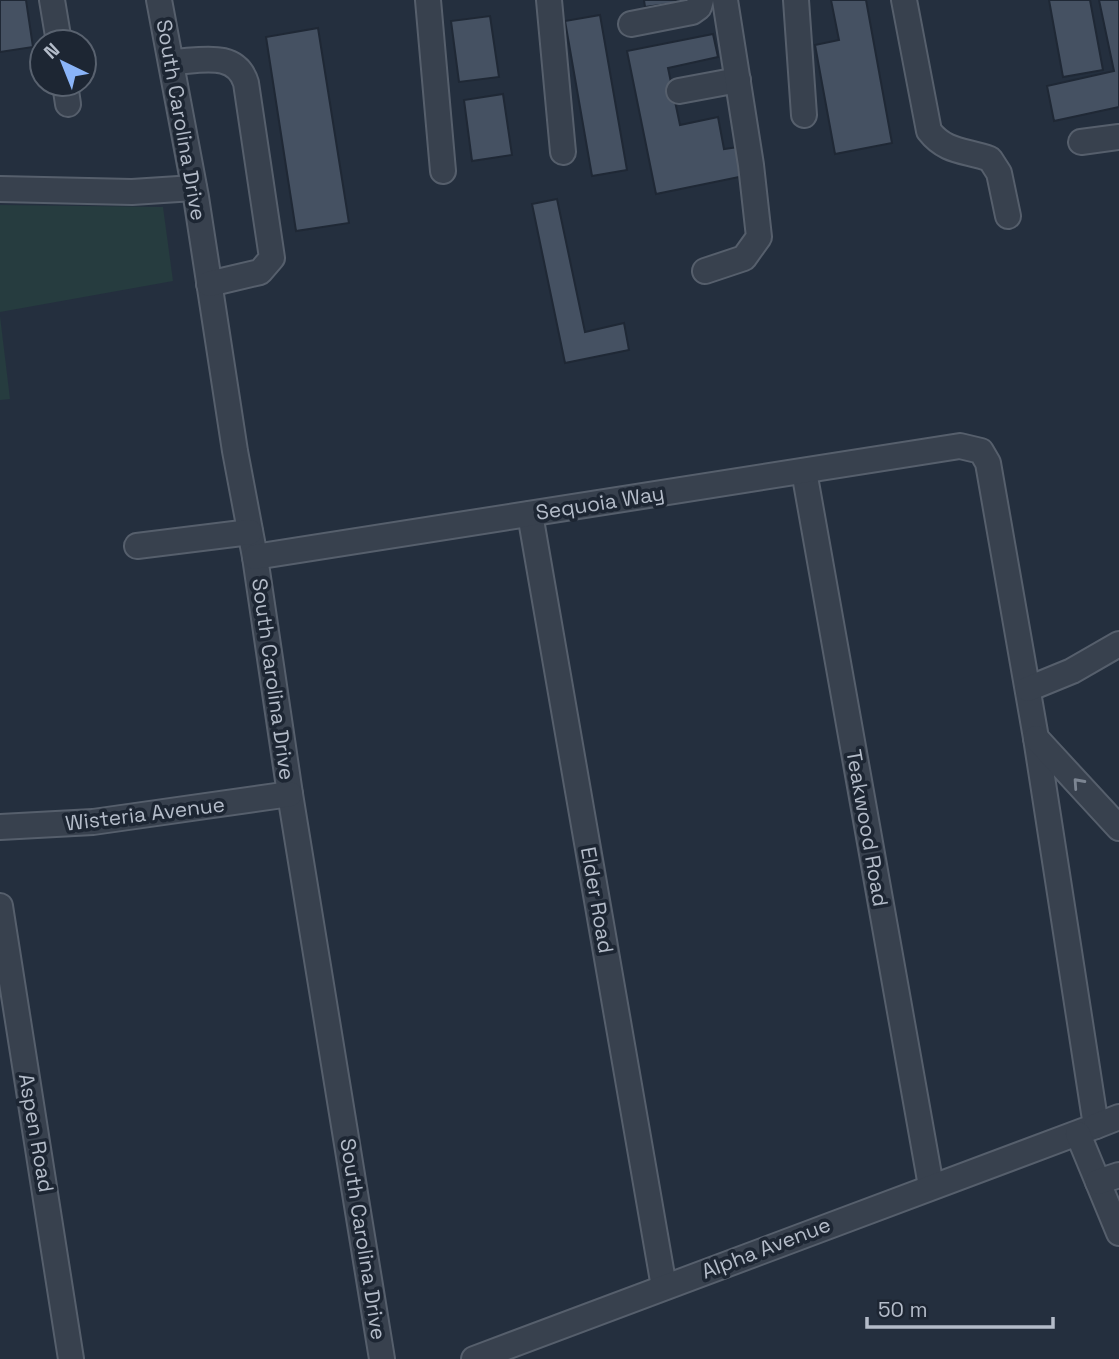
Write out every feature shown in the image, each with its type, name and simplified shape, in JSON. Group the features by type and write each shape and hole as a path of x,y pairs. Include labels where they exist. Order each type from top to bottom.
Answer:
{"street":[{"path":"52,0 57,28"},
{"name":"South Carolina Drive","path":"159,0 194,188 255,557 290,794 382,1359"},
{"path":"428,0 443,171"},
{"path":"549,0 563,152"},
{"path":"631,24 692,12 699,8 701,0"},
{"path":"705,271 744,257 759,237 725,0"},
{"path":"796,0 804,115"},
{"path":"904,0 929,131 938,143 956,151 990,159 999,173 1008,216"},
{"path":"172,62 234,62 242,70 247,83 272,258 260,272 209,284"},
{"path":"679,91 738,80"},
{"path":"1081,142 1119,137"},
{"path":"0,189 132,192 194,188"},
{"name":"Sequoia Way","path":"255,557 944,449 972,447 981,452 988,463 1036,738 1088,1129 1109,1179 1119,1233"},
{"name":"Teakwood Road","path":"804,471 931,1186"},
{"name":"Elder Road","path":"530,514 664,1287"},
{"path":"137,546 250,532"},
{"path":"1028,689 1072,671 1119,644"},
{"path":"1036,738 1119,828"},
{"name":"Wisteria Avenue","path":"0,827 93,822 290,794"},
{"name":"Aspen Road","path":"0,906 71,1359"},
{"name":"Alpha Avenue","path":"474,1359 1088,1129"}],"green space":[{"path":"0,205 163,207 173,281 0,312"},
{"path":"0,316 10,399 0,400"}],"building":[{"path":"0,0 26,0 30,28 28,28 28,48 0,52"},
{"path":"644,0 676,0 676,3 645,7"},
{"path":"831,0 866,0 892,143 835,154 815,45 839,40"},
{"path":"1049,0 1090,0 1103,70 1063,77"},
{"path":"1099,0 1119,0 1119,107 1054,121 1047,86 1114,71"},
{"path":"600,15 627,170 592,176 565,21"},
{"path":"490,16 499,77 459,82 451,21"},
{"path":"318,28 349,223 296,231 266,37"},
{"path":"713,34 718,57 668,68 680,125 718,117 724,149 738,147 744,176 656,194 627,51"},
{"path":"503,94 512,155 472,161 464,100"},
{"path":"557,199 585,332 624,323 629,350 565,363 532,204"}]}
